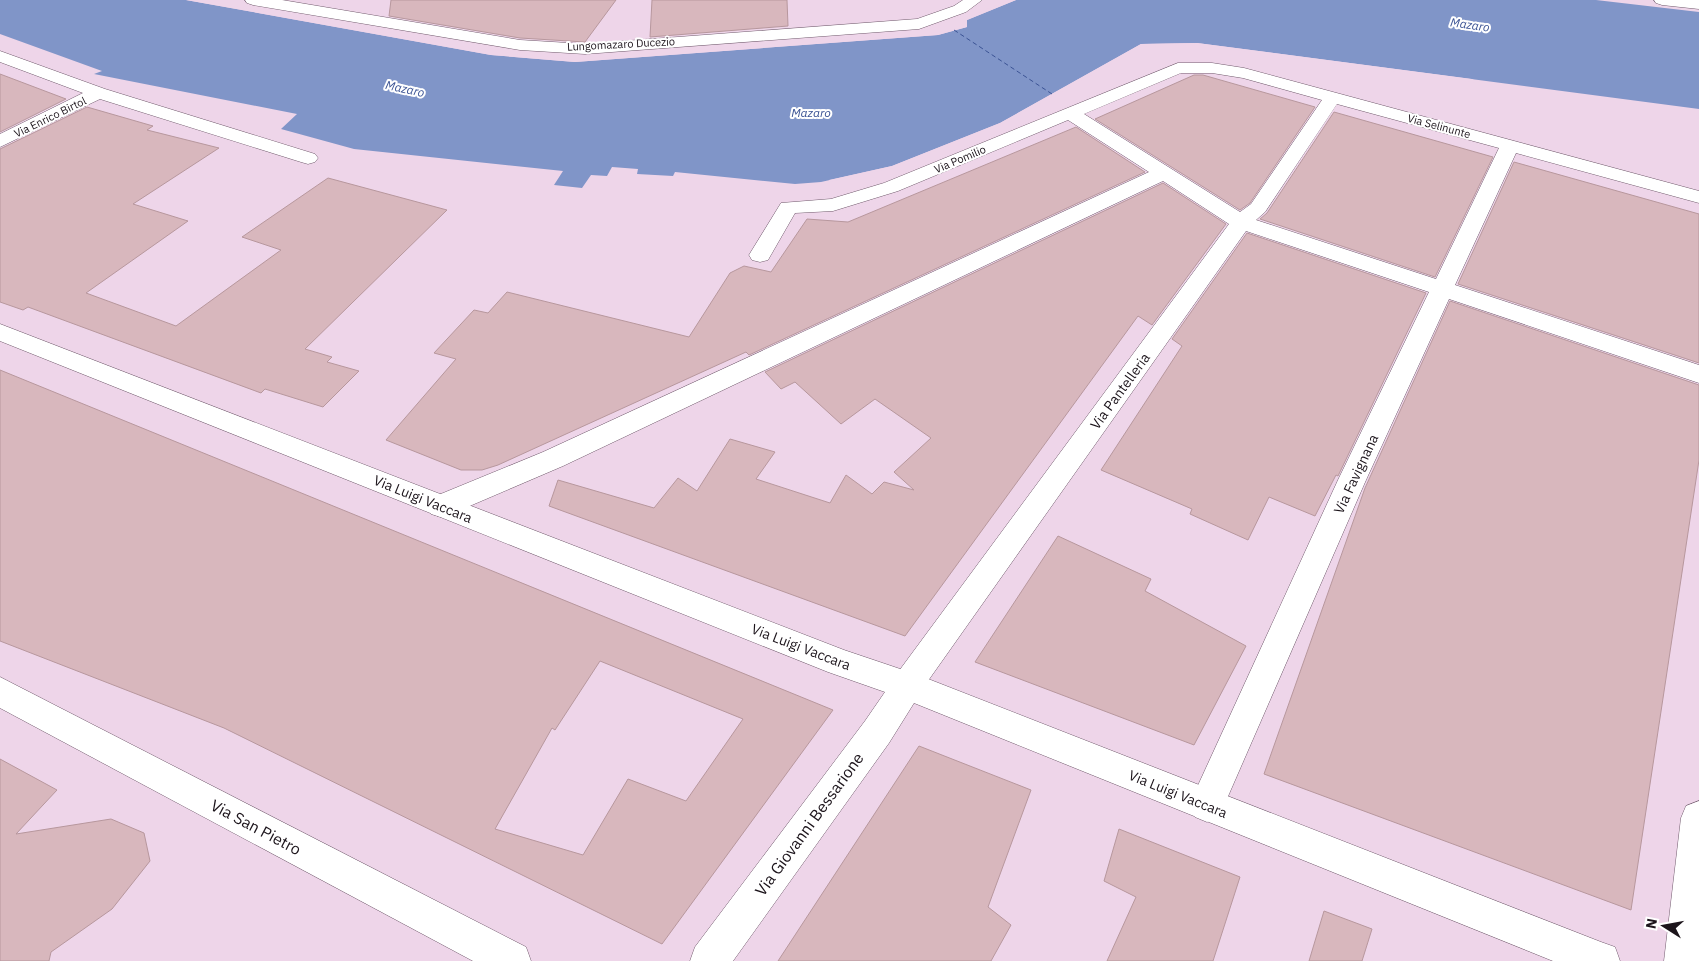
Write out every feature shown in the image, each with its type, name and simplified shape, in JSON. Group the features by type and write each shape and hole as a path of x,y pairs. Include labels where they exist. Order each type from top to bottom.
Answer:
{"street":[{"name":"Lungomazaro Ducezio","path":"254,0 310,4 520,45 586,48 919,24 960,10 974,0"},
{"path":"945,0 960,10"},
{"path":"1662,0 1699,4"},
{"path":"0,56 99,93 308,158"},
{"name":"Via Selinunte","path":"1178,68 1212,68 1244,73 1699,197"},
{"name":"Via Pomilio","path":"760,255 788,207 833,205 891,188 1178,68"},
{"name":"Via Enrico Birtol","path":"0,141 99,93"},
{"name":"Via Pantelleria","path":"906,685 1241,222 1258,208 1333,97"},
{"path":"1070,113 1241,222 1699,374"},
{"name":"Via Favignana","path":"1207,805 1352,480 1510,145"},
{"path":"441,506 553,460 1164,173"},
{"name":"Via Luigi Vaccara","path":"4,338 839,662 906,685 1601,961"},
{"name":"Via Giovanni Bessarione","path":"709,961 877,732 906,685"},
{"name":"Via San Pietro","path":"2,696 512,961"},
{"path":"1684,961 1699,818"}],"water":[{"name":"Mazaro","path":"0,0 186,0 491,55 575,62 938,35 967,27 967,20 1016,0 1596,0 1699,12 1699,109 1197,43 1141,44 1000,123 892,166 821,182 795,184 675,172 673,176 637,174 638,169 612,167 607,176 591,175 582,188 554,185 563,171 354,149 281,129 297,114 94,74 102,71 0,34"}],"pier":[{"path":"186,0 200,0 491,52 575,59 937,33 965,25 966,18 1009,0 1016,0 967,20 967,27 938,35 575,62 491,55"},
{"path":"1197,43 1472,79 1479,83 1197,45 1142,47 1001,125 893,168 830,182 829,180 892,166 1000,123 1141,44"}],"building":[{"path":"391,0 616,0 585,42 520,38 389,16"},
{"path":"652,0 787,0 788,26 650,37"},
{"path":"0,74 66,99 0,132"},
{"path":"1194,75 1203,75 1315,107 1250,203 1240,210 1095,119"},
{"path":"87,107 153,126 147,130 219,148 133,204 188,221 86,293 176,326 281,250 242,237 328,178 447,210 305,349 332,357 327,362 359,371 323,407 265,389 261,393 28,307 23,310 0,302 0,149"},
{"path":"1334,112 1493,157 1435,277 1260,219 1267,213"},
{"path":"1076,127 1145,172 749,355 746,352 498,465 482,470 461,470 386,440 456,359 434,353 474,310 488,313 507,292 689,337 730,273 744,266 771,272 807,219 848,222"},
{"path":"1514,162 1699,214 1699,363 1458,284"},
{"path":"1163,183 1226,224 1152,325 1138,316 905,636 549,506 558,480 654,508 678,478 697,491 730,439 775,452 756,479 830,503 846,475 872,494 884,482 914,490 894,472 931,438 875,399 841,424 795,382 781,389 765,372"},
{"path":"1247,233 1426,293 1338,476 1336,475 1315,516 1269,497 1248,540 1190,514 1192,509 1101,470 1182,346 1172,339"},
{"path":"1450,301 1699,385 1699,460 1631,910 1264,774 1365,488"},
{"path":"0,370 833,710 662,944 224,728 0,641","holes":["600,661 743,719 686,801 628,779 583,855 495,829 552,728 555,730"]},
{"path":"1058,536 1151,579 1145,591 1246,646 1194,745 975,662"},
{"path":"919,746 1031,790 988,907 1011,925 991,961 778,961"},
{"path":"0,759 57,790 16,834 111,819 144,833 150,861 112,909 51,952 49,961 0,961"},
{"path":"1119,829 1240,877 1213,961 1107,961 1136,897 1104,881"},
{"path":"1324,911 1372,929 1362,961 1309,961"}],"ferry route":[{"path":"954,30 1052,94"}]}
